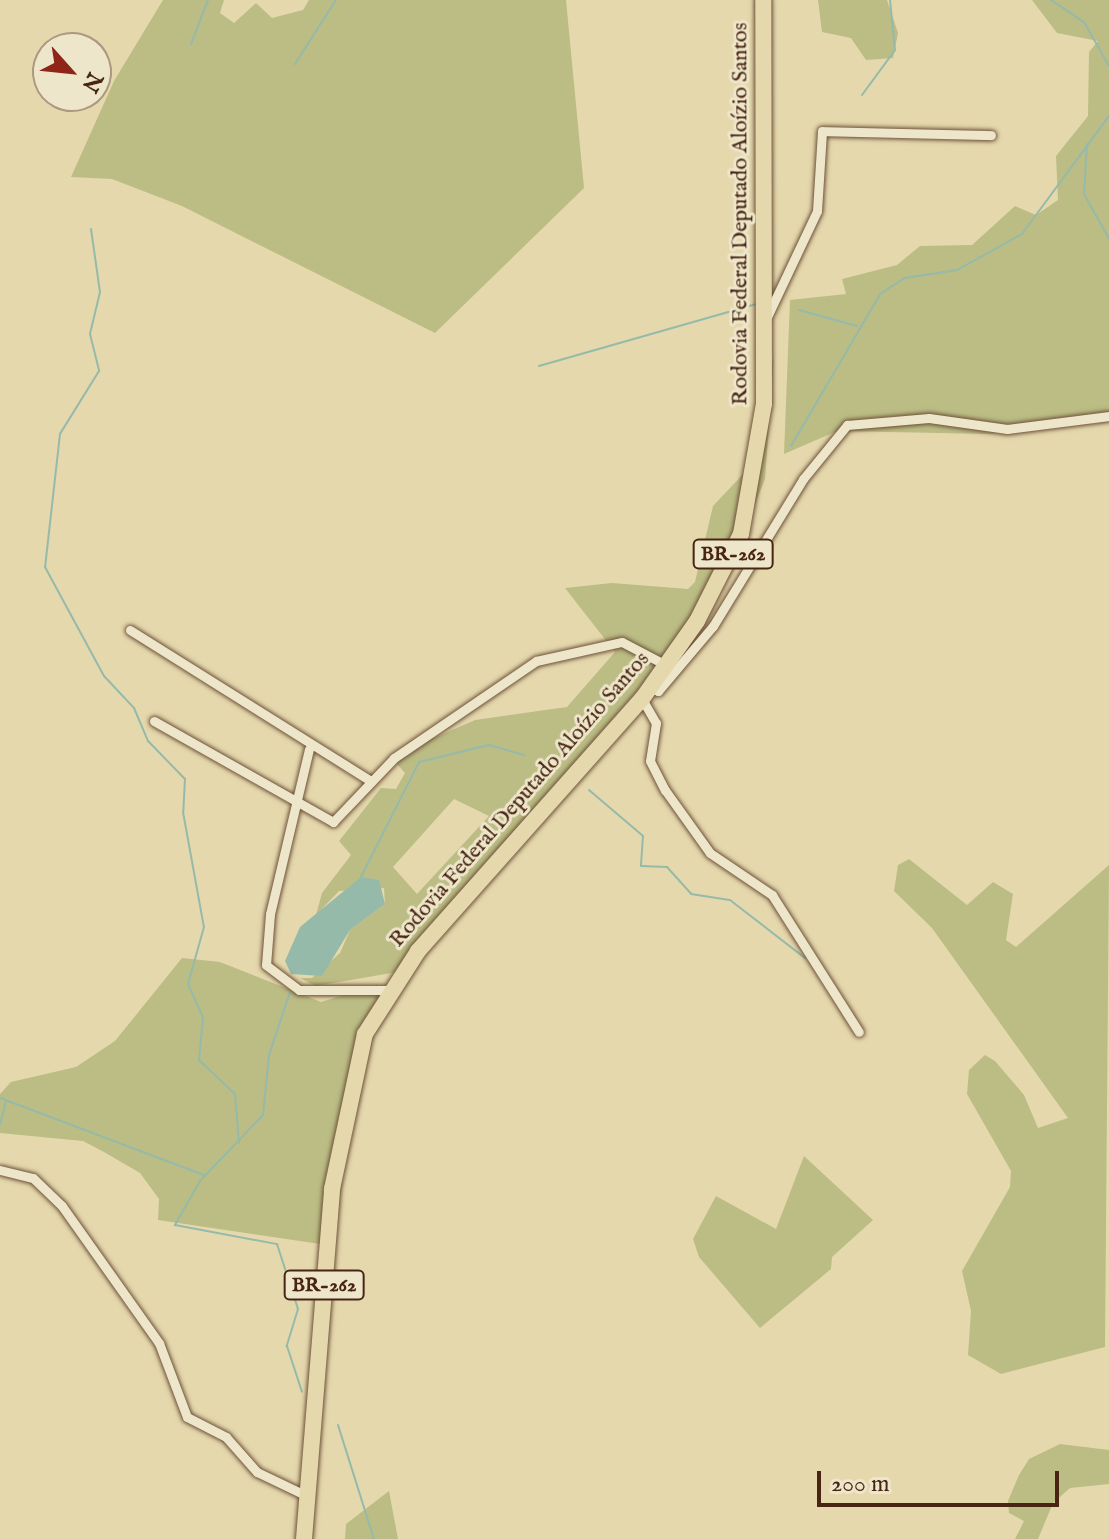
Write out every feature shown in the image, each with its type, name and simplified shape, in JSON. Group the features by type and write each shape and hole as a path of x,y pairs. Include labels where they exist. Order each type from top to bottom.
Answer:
{"highway":[{"name":"Rodovia Federal Deputado Aloízio Santos","path":"304,1539 332,1189 355,1069 389,990 657,681 721,579 752,497 765,322 763,0"}],"street":[{"path":"765,322 817,211 824,130 868,137 991,135"},
{"path":"657,681 713,626 803,479 847,425 929,418 1007,429 1109,416"},
{"path":"130,630 309,749 371,781"},
{"path":"154,721 296,805 333,822 371,781 547,656 622,642 657,681 656,723 650,761 683,818 710,853 772,895 859,1032"},
{"path":"309,749 263,953 270,972 307,991 365,985 389,990"},
{"path":"0,1170 33,1178 62,1206 159,1343 187,1417 226,1437 257,1472 307,1496"}],"green space":[{"path":"163,0 224,0 220,13 234,23 256,3 272,18 303,10 309,0 566,0 584,188 435,333 182,206 112,179 71,177 100,112 112,112 114,81"},
{"path":"818,0 887,0 898,33 893,58 866,60 851,38 822,32"},
{"path":"1032,0 1109,0 1109,420 989,434 837,431 784,454 790,300 846,294 842,279 897,265 920,246 972,245 1015,206 1036,215 1058,200 1056,156 1088,116 1089,52 1098,41 1057,33"},
{"path":"774,356 765,479 727,576 692,627 397,972 316,986 300,978 312,978 340,953 350,930 385,904 384,888 339,891 316,915 322,893 351,855 339,841 381,788 396,789 405,773 391,757 475,720 567,707 615,652 565,588 612,583 688,589 695,582 713,506 746,471","holes":["454,799 489,816 417,894 393,867"]},
{"path":"909,859 967,905 993,882 1013,894 1006,940 1016,947 1109,865 1105,1347 1001,1374 968,1355 971,1311 962,1271 1010,1187 1011,1171 967,1094 969,1070 985,1055 995,1061 1024,1095 1038,1128 1068,1118 932,928 894,891 898,865"},
{"path":"182,958 220,962 321,1002 377,985 381,1003 346,1153 334,1246 158,1220 159,1199 140,1173 104,1152 83,1141 0,1133 0,1094 11,1082 76,1067 115,1041"},
{"path":"804,1156 873,1220 832,1257 831,1269 760,1328 699,1257 693,1239 716,1196 776,1229"},
{"path":"1060,1444 1109,1450 1109,1484 1070,1488 1053,1503 1038,1539 1015,1539 1024,1521 1009,1513 1008,1501 1019,1475 1029,1459"},
{"path":"389,1491 398,1539 345,1539 346,1524"}],"shaded area":[{"path":"361,877 379,880 385,904 350,930 322,976 291,974 285,961 300,927"}],"waterway":[{"path":"191,44 208,0"},
{"path":"295,64 336,0"},
{"path":"862,95 895,50 890,0"},
{"path":"1051,0 1084,22 1109,66"},
{"path":"791,446 880,294 905,278 957,270 1022,234 1109,116"},
{"path":"1087,144 1084,194 1109,239"},
{"path":"91,229 100,292 90,334 99,371 60,434 45,567 104,676 134,708 148,741 185,779 183,812 204,927 188,984 203,1017 199,1060 235,1094 239,1143"},
{"path":"539,366 756,304"},
{"path":"799,310 857,326"},
{"path":"361,877 419,762 489,745 525,755"},
{"path":"589,790 643,836 641,866 667,867 691,894 730,900 805,958"},
{"path":"290,992 269,1055 263,1115 200,1181 175,1225 277,1244 298,1309 287,1346 302,1392"},
{"path":"0,1098 204,1175"},
{"path":"0,1124 6,1102"},
{"path":"338,1425 374,1539"}]}
